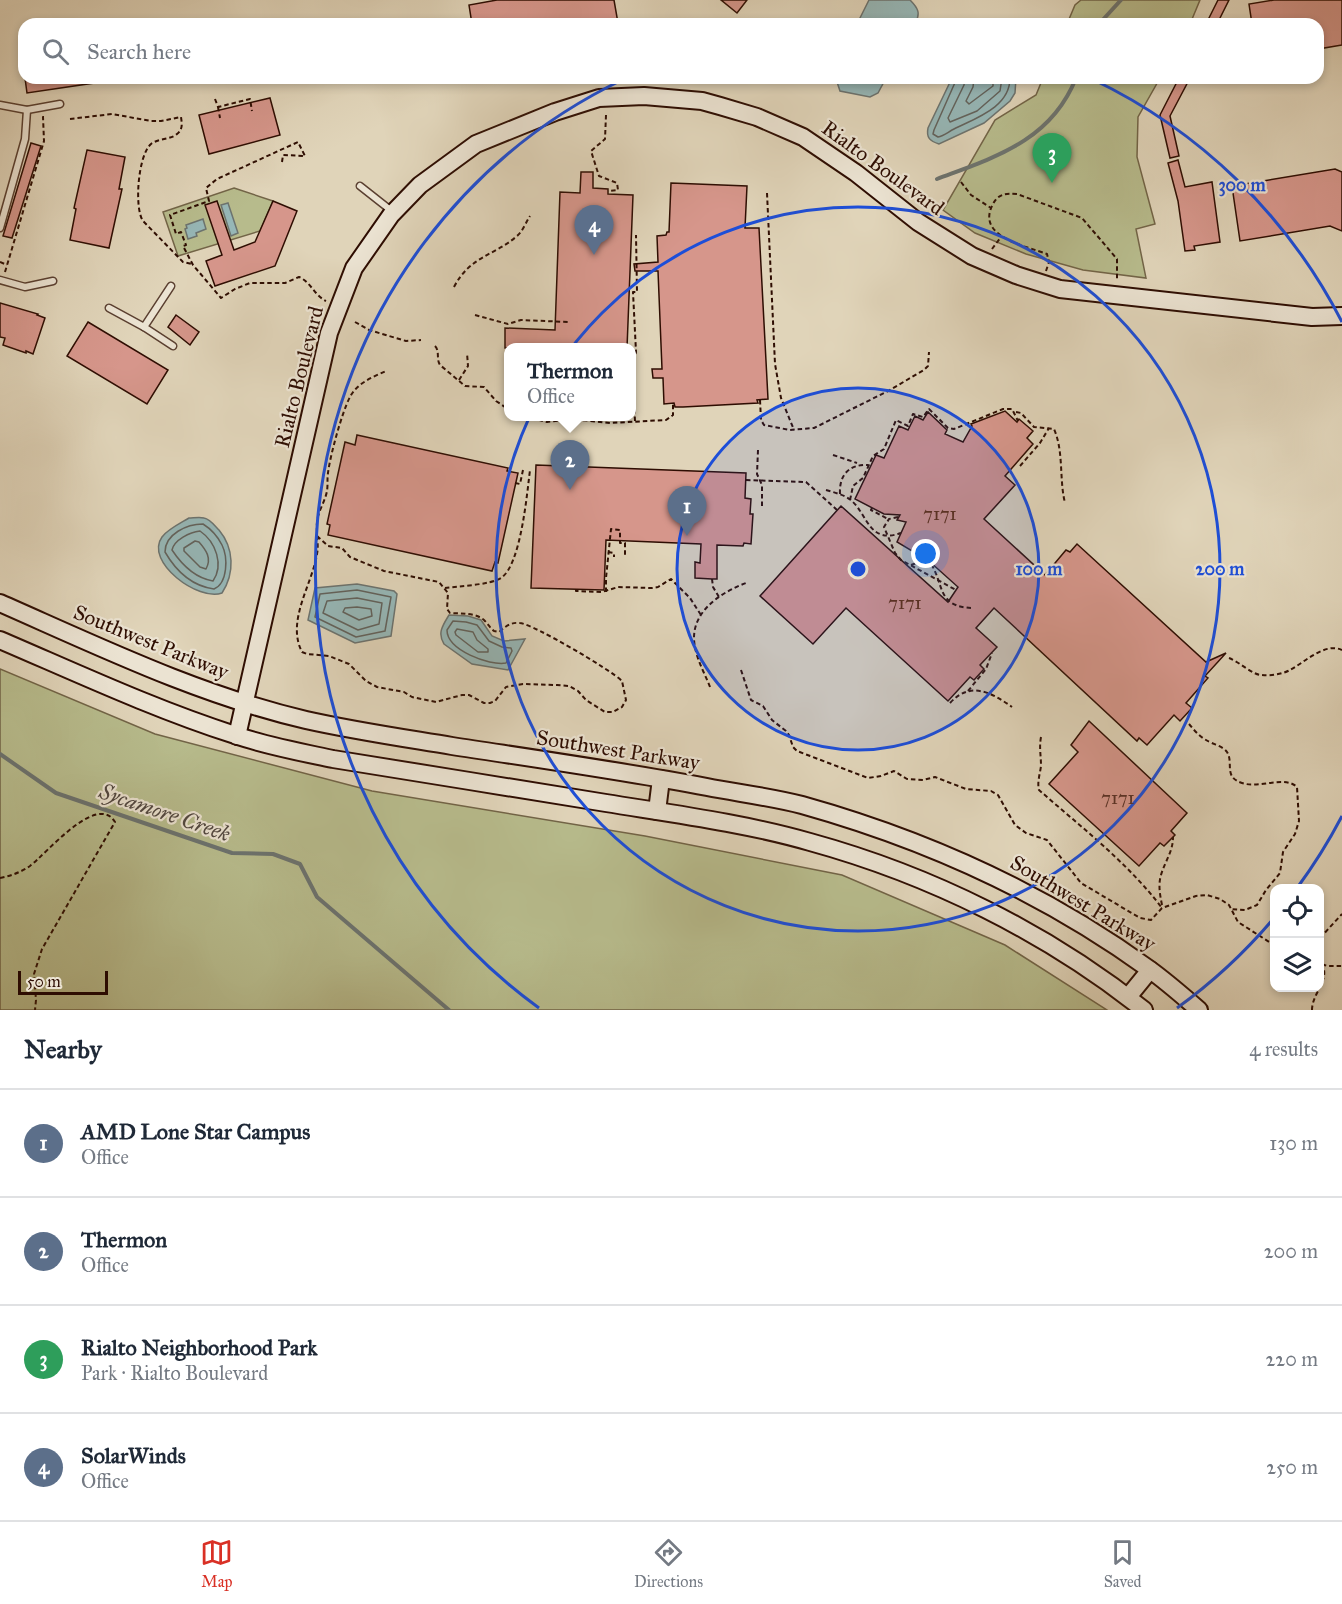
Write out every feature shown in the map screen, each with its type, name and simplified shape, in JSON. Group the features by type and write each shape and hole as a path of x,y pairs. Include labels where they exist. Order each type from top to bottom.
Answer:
{"main road":[{"name":"Rialto Boulevard","path":"237,736 329,333 354,268 394,212 420,185 476,144 555,112 599,98 644,96 702,101 757,117 803,137 856,173 918,222 972,256 1016,275 1060,289 1312,317 1342,316"},
{"name":"Rialto Boulevard","path":"1312,317 1342,328"},
{"name":"Southwest Parkway","path":"0,603 151,669 245,704 306,720 363,732 662,779 798,804 918,843 984,870 1050,905 1150,970 1199,1010"},
{"path":"0,640 132,697 237,736 333,759 657,811 811,842 895,870 955,895 1015,925 1067,955 1144,1010"},
{"path":"657,811 662,779"},
{"path":"1128,998 1150,970"}],"lane":[{"path":"0,105 27,110 60,104"},
{"path":"0,228 25,139 27,110"},
{"path":"360,186 394,212"},
{"path":"0,280 25,287 53,281"},
{"path":"144,327 171,286"},
{"path":"109,308 173,346"}],"path":[{"path":"215,99 220,118"},
{"path":"218,107 250,99 252,111"},
{"path":"70,120 112,114 151,121 181,117 182,128 179,132 175,136 152,143 143,156 138,195 139,213 143,221 183,262 192,264"},
{"path":"4,273 44,141 43,117 53,115"},
{"path":"606,115 605,139 591,151 599,176 616,183 618,190 608,191"},
{"path":"282,162 283,155 305,156 298,142 217,179 206,188 209,201 170,215 176,234 181,232 186,245 183,246 192,264 221,298 250,283 285,283 299,277 314,294 326,301"},
{"path":"961,182 971,195 991,208"},
{"path":"767,193 775,364 780,398 794,430"},
{"path":"1046,271 1049,262 1047,254 1001,237 989,223 991,208 1001,195 1017,194 1078,215 1117,259 1117,282"},
{"path":"454,287 463,272 473,263 518,236 530,216"},
{"path":"636,235 637,292 633,292 636,343"},
{"path":"992,250 1001,237"},
{"path":"0,262 7,265"},
{"path":"475,315 508,324 521,320 569,322"},
{"path":"355,322 369,330 406,341 422,340"},
{"path":"435,346 440,365 468,387 484,387 504,406"},
{"path":"760,400 761,420 764,425 794,430 814,428 888,391 928,366 929,352"},
{"path":"459,380 468,366 467,353"},
{"path":"317,536 328,546 342,548 350,556 384,571 439,582 448,593 447,609 450,613 478,616 494,631 500,632 511,623 522,623 538,630 616,675 622,681 626,700 622,707 613,712 605,712 569,686 523,684 507,687 490,703 484,703 462,694 442,701 430,701 412,697 404,692 377,687 366,681 350,664 329,656 302,652 297,628 307,583 316,561 317,521 327,492 330,462 350,396 367,380 386,371"},
{"path":"636,421 670,418 674,412 673,404"},
{"path":"850,500 853,486 860,483 873,456 884,449 896,420 908,426 914,414 923,417 929,409 948,428 954,429 1003,410 1012,409 1021,413 1035,427 1054,429 1059,442 1065,503"},
{"path":"1015,412 1017,421"},
{"path":"596,421 619,423 635,421"},
{"path":"1020,466 1040,443 1049,428"},
{"path":"758,450 757,474 762,485 762,508"},
{"path":"834,455 869,465"},
{"path":"840,494 842,480 849,469 859,464"},
{"path":"515,483 520,484 523,470"},
{"path":"445,588 501,578 511,567 526,507 530,470"},
{"path":"746,480 806,482 837,510"},
{"path":"826,490 850,500 873,530 888,536 901,533"},
{"path":"872,508 871,510 889,519 898,517"},
{"path":"889,519 884,527 895,553 901,560 956,590"},
{"path":"606,592 611,529 620,530 620,543 625,543 625,557"},
{"path":"608,552 614,552 614,557"},
{"path":"911,565 926,561 932,565 940,591 948,601 957,606 973,608"},
{"path":"576,589 576,591 606,592 618,587 658,587 670,579 690,598 701,615"},
{"path":"712,579 713,587 719,597"},
{"path":"710,687 695,650 694,633 705,608 719,597 746,583"},
{"path":"1229,658 1240,662 1257,675 1264,676 1290,670 1326,650 1334,648 1342,650"},
{"path":"968,691 986,669 992,653"},
{"path":"741,670 751,700 763,706 772,720 786,731 797,751 868,778 894,771 907,779 923,780 935,777 966,789 991,791 998,795 1015,825 1026,833 1047,840 1086,886 1145,920 1151,920 1162,908 1196,896 1207,895 1229,905 1238,922 1270,942"},
{"path":"950,703 957,695 968,691 992,694 1012,707"},
{"path":"1189,724 1204,739 1225,749 1229,755 1229,771 1233,778 1241,783 1283,782 1292,783 1297,787 1299,821 1295,834 1283,852 1281,873 1257,905 1245,910 1230,909"},
{"path":"1041,737 1039,749 1041,759 1037,785 1039,790 1150,891 1162,908"},
{"path":"0,878 12,876 29,867 85,818 100,813 111,816 115,822 39,956 34,974 35,1010"},
{"path":"1162,908 1159,886 1172,851 1173,837"},
{"path":"1324,934 1342,914"},
{"path":"1324,965 1342,966"},
{"path":"1312,1010 1317,992"}],"green space":[{"path":"1081,0 1200,0 1192,18 1070,18 1075,5"},
{"path":"1041,84 1157,84 1138,117 1137,157 1155,224 1136,229 1146,278 1083,270 1026,254 975,233 943,210 995,120 1036,95"},
{"path":"234,188 273,201 260,231 178,256 163,212"},
{"path":"0,669 155,734 372,791 645,836 842,875 1005,945 1107,1010 0,1010"}],"water":[{"path":"869,0 910,0 918,11 918,18 860,18"},
{"path":"838,84 883,84 878,93 870,97 840,91"},
{"path":"949,84 1016,84 1015,93 1010,101 984,123 939,144 929,139 928,128"},
{"path":"228,203 238,233 231,236 221,205"},
{"path":"203,219 206,229 188,239 186,225"},
{"path":"189,518 208,520 219,530 228,545 231,569 222,593 200,592 188,586 167,568 161,558 158,547 162,537"},
{"path":"357,584 394,591 397,594 391,636 355,643 308,620 315,588"},
{"path":"449,615 468,616 481,620 492,636 504,641 525,639 508,670 472,664 444,644 441,633"}],"building":[{"path":"497,0 614,0 617,18 471,18 469,5"},
{"path":"721,0 747,0 737,13"},
{"path":"1218,0 1229,0 1220,18 1209,18"},
{"path":"1274,0 1342,0 1342,45 1324,48 1324,18 1251,18 1249,4"},
{"path":"26,84 87,84 27,93"},
{"path":"1176,84 1187,84 1170,116 1179,156 1170,158 1160,115"},
{"path":"270,98 280,135 209,154 199,115"},
{"path":"31,143 41,146 12,238 3,236"},
{"path":"87,150 125,157 119,189 122,189 109,248 70,240 76,209 74,208"},
{"path":"1178,160 1185,187 1212,182 1220,242 1194,246 1195,250 1185,251 1178,201 1168,163"},
{"path":"1335,169 1342,172 1342,231 1330,226 1240,241 1232,186"},
{"path":"581,172 593,172 593,188 608,189 608,194 633,195 627,343 505,343 505,328 555,330 560,192 580,193"},
{"path":"671,183 747,186 745,228 759,228 768,399 757,400 758,403 683,407 675,407 674,403 664,404 663,378 653,378 652,369 662,369 658,271 635,271 634,264 658,262 657,236 666,235 669,232"},
{"path":"217,201 234,250 255,242 273,201 297,211 275,266 215,286 206,261 222,255 205,205"},
{"path":"0,303 45,318 33,354 3,345 5,338 0,337"},
{"path":"176,315 199,332 190,345 168,327"},
{"path":"88,322 168,370 147,404 67,356"},
{"path":"1005,411 1017,422 1019,419 1033,431 1027,438 1033,444 1005,476 1015,485 984,519 1045,575 1066,550 1070,552 1077,544 1206,662 1226,653 1205,676 1208,678 1186,703 1192,708 1180,721 1174,715 1147,745 1139,738 1137,741 994,608 976,628 997,647 980,665 984,669 974,680 970,677 948,701 846,608 813,644 760,596 841,506 948,602 958,587 929,561 897,542 906,522 897,520 900,515 884,514 855,499 876,455 884,458 899,426 908,430 915,416 923,420 928,412 947,430 945,434 963,442 971,424"},
{"path":"357,435 508,468 507,471 518,473 498,563 495,562 492,571 328,535 330,525 327,524 345,442 355,445"},
{"path":"536,465 746,473 745,498 751,499 750,514 753,514 751,544 717,545 717,579 712,579 695,578 695,562 700,563 701,544 606,540 604,590 531,588"},
{"path":"1089,721 1187,813 1171,831 1175,835 1164,846 1160,843 1139,866 1049,784 1078,752 1071,745"}],"waterway":[{"path":"1104,18 1121,0"},
{"path":"937,179 980,163 1019,144 1052,117 1065,100 1073,84"},
{"name":"Sycamore Creek","path":"0,754 56,793 232,853 273,854 300,864 317,897 449,1010"}],"place":[{"name":"Rialto Neighborhood Park","path":"1052,183"},
{"name":"SolarWinds","path":"594,255"},
{"name":"Thermon","path":"570,490"},
{"name":"AMD Lone Star Campus","path":"687,536"}]}
